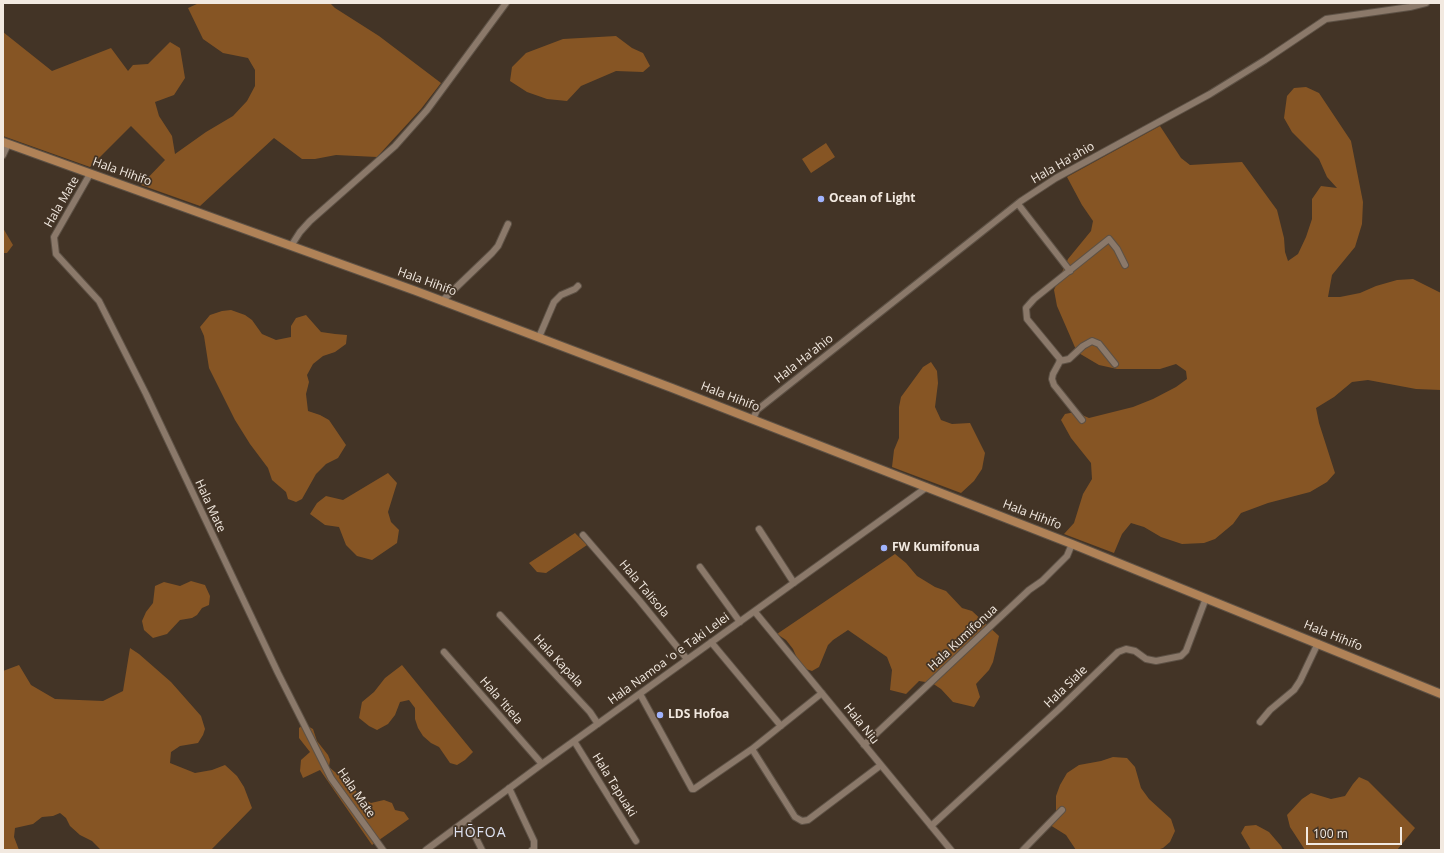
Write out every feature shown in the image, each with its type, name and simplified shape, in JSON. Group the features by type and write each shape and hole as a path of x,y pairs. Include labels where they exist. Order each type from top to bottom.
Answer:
{"main road":[{"name":"Hala Hihifo","path":"5,143 442,301 753,419 1072,544 1441,694"}],"street":[{"path":"291,246 300,232 310,221 395,146 427,110 506,3"},
{"name":"Hala Ha'ahio","path":"753,419 757,410 1018,204 1056,178 1210,94 1265,60 1326,19 1410,7 1426,3"},
{"path":"3,155 5,143"},
{"name":"Hala Mate","path":"90,174 54,237 56,254 99,301 146,394 278,673 331,778 383,850"},
{"path":"1018,204 1070,271"},
{"path":"442,301 495,250 500,243 508,224"},
{"path":"1060,361 1055,352 1027,319 1026,308 1034,299 1109,239 1117,249 1125,265"},
{"path":"539,337 554,302 561,295 575,290 578,286"},
{"path":"1082,420 1054,385 1052,380 1053,374 1060,361 1069,359 1083,346 1092,341 1099,344 1115,364"},
{"name":"Hala Namoa 'o e Taki Lelei","path":"426,850 542,764 927,487"},
{"path":"759,529 794,583"},
{"name":"Hala Talisola","path":"583,535 688,659"},
{"name":"Hala Kumifonua","path":"864,745 1029,590 1042,581 1067,556 1072,544"},
{"path":"700,567 740,622"},
{"name":"Hala Siale","path":"931,826 1059,709 1118,652 1126,649 1135,651 1146,659 1156,661 1181,656 1186,651 1206,598"},
{"name":"Hala Niu","path":"755,612 951,850"},
{"name":"Hala Kapala","path":"500,615 590,712 598,724"},
{"path":"711,642 781,726"},
{"path":"1260,722 1270,710 1294,690 1300,681 1318,643"},
{"name":"Hala 'Itiela","path":"444,652 542,764"},
{"path":"640,694 692,789 752,749 822,693"},
{"name":"Hala Tapuaki","path":"574,741 636,841"},
{"path":"752,749 795,817 802,821 808,820 881,765"},
{"path":"509,788 534,841 534,849 532,850"},
{"path":"1023,850 1062,810"},
{"path":"467,820 482,850"}],"shaded area":[{"path":"199,3 330,3 335,8 379,36 441,83 421,109 377,157 336,155 315,159 302,159 274,138 200,206 141,185 165,160 131,126 90,167 3,136 3,32 52,71 111,48 128,71 133,65 148,64 170,42 180,48 185,78 174,95 155,102 159,116 172,136 175,154 206,132 233,116 247,101 255,86 255,70 248,58 223,53 203,39 188,8"},
{"path":"616,36 632,48 643,53 650,66 643,72 616,71 581,86 567,101 547,99 527,92 510,81 512,67 526,53 563,39"},
{"path":"1306,87 1319,93 1351,141 1363,202 1362,224 1355,247 1332,275 1328,297 1340,297 1360,293 1376,286 1397,280 1413,279 1441,293 1441,390 1416,389 1368,380 1352,382 1334,397 1316,408 1319,423 1335,473 1327,482 1310,492 1268,503 1241,513 1233,524 1215,539 1204,543 1182,544 1161,537 1144,527 1131,523 1122,534 1114,553 1064,534 1074,523 1083,494 1092,479 1091,463 1071,438 1061,420 1065,414 1075,412 1089,418 1133,407 1153,399 1176,387 1187,379 1186,371 1176,364 1160,369 1117,369 1099,365 1077,352 1057,306 1054,290 1068,259 1091,231 1093,221 1082,205 1067,177 1160,126 1181,158 1190,165 1242,162 1277,210 1288,261 1298,254 1306,237 1312,219 1312,199 1321,186 1337,188 1327,177 1319,159 1292,132 1284,118 1287,96 1294,88"},
{"path":"826,143 835,157 811,173 802,159"},
{"path":"3,228 13,245 7,253 3,253"},
{"path":"231,310 245,315 252,320 262,334 276,340 291,337 291,326 296,318 306,315 321,332 347,335 346,344 335,352 323,356 313,364 307,375 309,382 306,394 308,411 329,420 346,445 338,458 326,464 316,474 302,499 296,502 288,499 286,492 272,480 268,468 250,444 235,420 209,368 204,336 200,327 210,315"},
{"path":"931,362 937,371 938,383 935,407 941,420 952,424 970,423 985,453 982,469 974,481 961,493 892,467 894,450 899,438 899,407 901,397 923,367"},
{"path":"388,473 397,483 388,512 391,522 399,530 397,543 372,560 357,556 346,545 339,527 325,525 310,514 317,503 326,496 343,500"},
{"path":"575,533 587,545 546,573 537,572 529,563"},
{"path":"895,554 906,563 917,576 935,587 946,591 962,608 972,611 999,636 993,662 989,670 976,684 980,697 974,707 953,702 941,689 932,683 919,681 906,694 890,690 892,670 887,657 848,630 828,645 819,667 812,671 806,669 799,663 793,649 786,640 777,634"},
{"path":"191,581 205,585 210,596 209,605 202,608 197,615 192,618 180,620 167,634 153,638 144,630 142,621 146,612 153,603 155,586 164,582 180,586"},
{"path":"130,648 171,682 201,716 205,729 198,743 180,746 171,752 170,763 195,773 212,770 225,765 237,776 244,787 252,808 211,850 101,850 92,841 80,835 70,826 66,818 60,813 53,816 42,817 33,824 15,828 14,837 19,850 3,850 3,671 19,665 31,685 55,699 103,701 123,691"},
{"path":"402,665 473,752 457,765 450,763 439,747 431,743 423,736 415,719 415,708 409,700 400,702 395,715 388,724 377,730 359,718 362,702 374,692 385,678"},
{"path":"304,724 313,729 317,741 328,755 330,760 329,767 354,788 361,798 371,803 384,800 392,803 395,810 404,812 409,819 372,845 320,770 303,778 300,771 301,760 310,752 299,738 299,728"},
{"path":"1113,757 1127,758 1135,767 1141,788 1149,799 1171,819 1175,831 1170,842 1163,848 1157,850 1076,850 1066,835 1050,825 1056,812 1056,796 1067,773 1079,765"},
{"path":"1359,777 1368,781 1415,828 1397,850 1305,850 1290,827 1287,815 1302,799 1311,793 1331,799 1345,796"},
{"path":"1256,825 1269,832 1283,850 1251,850 1241,833 1245,826"}],"place":[{"name":"Ocean of Light","path":"821,199"},
{"name":"FW Kumifonua","path":"884,548"},
{"name":"LDS Hofoa","path":"660,715"}],"district":[{"name":"HŌFOA","path":"480,833"}]}
